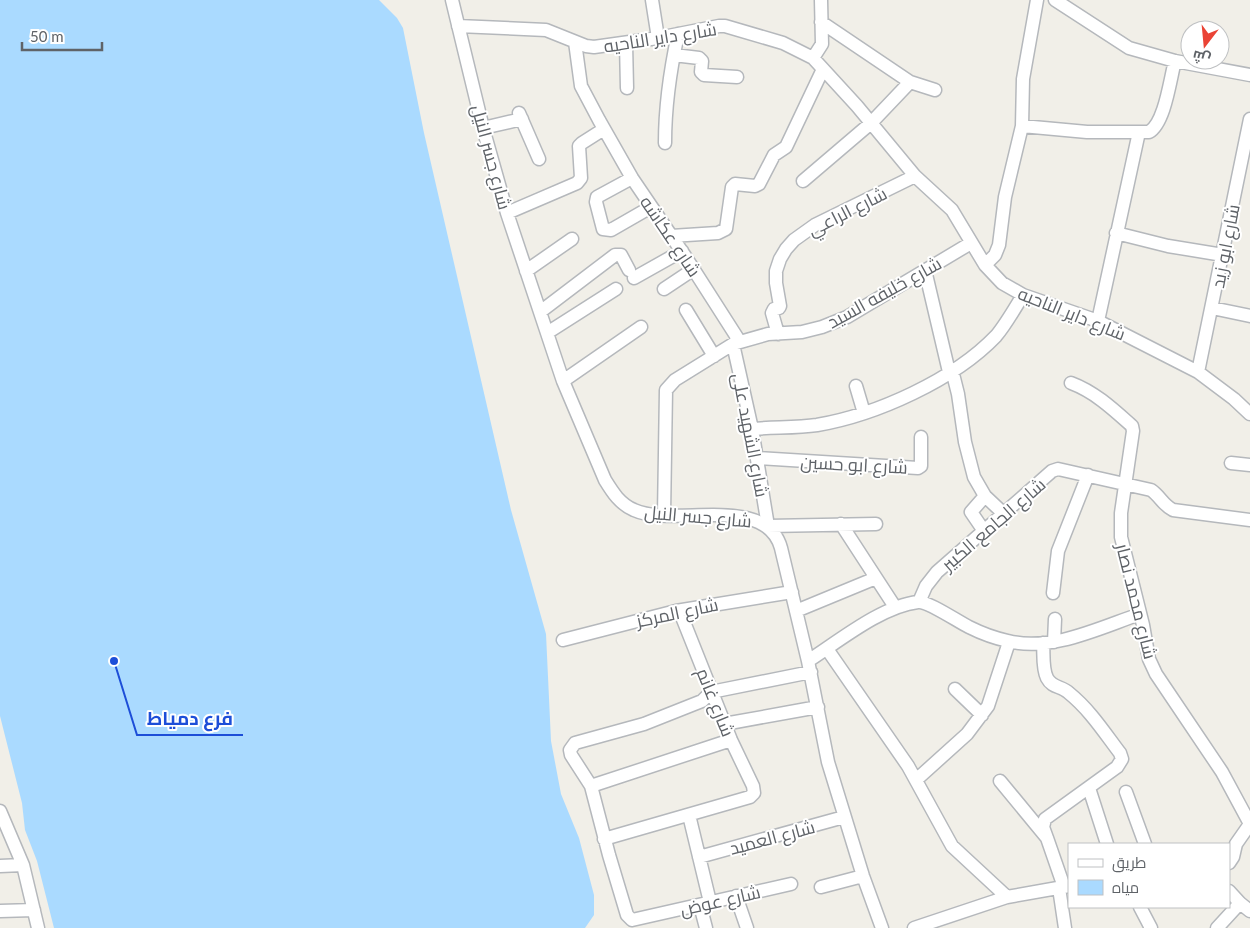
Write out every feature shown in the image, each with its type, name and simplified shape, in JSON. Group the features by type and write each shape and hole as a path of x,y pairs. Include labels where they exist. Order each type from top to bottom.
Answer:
{"street":[{"name":"شارع جسر النيل","path":"452,0 483,128 507,213 563,381 612,493 635,511 649,515 722,516 749,519 768,526 780,542 818,707 828,762 863,876 882,928"},
{"path":"652,0 658,38"},
{"path":"813,58 822,44 821,0"},
{"path":"986,265 995,255 999,246 1005,197 1022,126 1023,79 1037,0"},
{"path":"1055,0 1129,48 1175,61 1250,75"},
{"path":"821,22 910,82 935,90"},
{"name":"شارع داير الناحيه","path":"458,26 546,30 586,46 594,47 725,26 783,43 813,58 915,176 952,210 986,265 1002,283 1023,295 1098,321 1198,372 1234,399 1250,414"},
{"path":"665,143 668,84 678,34"},
{"name":"شارع عكاشه","path":"575,42 581,86 604,129 625,154 632,178 694,269 736,343"},
{"path":"626,43 627,88"},
{"path":"674,55 699,58 702,61 701,72 704,75 737,77"},
{"path":"1022,126 1087,132 1149,132 1153,130 1160,120 1175,61"},
{"path":"671,236 721,232 726,229 732,187 735,184 755,186 759,184 774,155 786,147 823,69"},
{"path":"803,181 871,123 910,82"},
{"path":"483,128 521,116 539,159"},
{"name":"شارع ابو زيد","path":"1198,372 1250,119"},
{"path":"507,213 577,183 582,178 579,146 604,129"},
{"path":"1098,321 1139,132"},
{"name":"شارع الراعي","path":"778,334 772,313 774,309 780,306 776,271 786,249 794,240 815,226 915,176"},
{"path":"632,178 597,197 596,202 603,229 611,230 651,207"},
{"path":"1116,233 1168,246 1223,255"},
{"path":"526,270 572,239"},
{"name":"شارع خليفه السيد","path":"664,515 666,390 675,380 736,343 768,334 802,332 822,327 847,317 971,243"},
{"path":"540,312 615,255 621,255 631,274 682,251"},
{"path":"664,288 694,269"},
{"path":"925,270 950,371 958,394 965,442 974,477 985,496 1003,514"},
{"path":"547,333 616,289"},
{"path":"752,429 815,425 846,419 911,394 972,357 996,335 1023,295"},
{"path":"1212,308 1250,316"},
{"path":"686,310 714,356"},
{"path":"563,381 641,327"},
{"name":"شارع الشهيد على","path":"736,343 768,526"},
{"name":"شارع محمد نصار","path":"1071,383 1096,395 1132,426 1133,431 1121,513 1121,537 1144,625 1149,659 1156,674 1222,772 1250,824"},
{"path":"856,386 864,413"},
{"name":"شارع ابو حسين","path":"757,458 918,468 920,466 921,437"},
{"path":"1231,464 1250,465"},
{"name":"شارع الجامع الكبير","path":"919,602 932,578 984,530 1055,470 1064,469 1151,490 1156,493 1167,507 1173,510 1250,520"},
{"path":"1052,593 1058,551 1088,476"},
{"path":"984,530 971,512 985,496"},
{"path":"841,524 895,607"},
{"path":"768,526 876,524"},
{"path":"796,611 876,578"},
{"name":"شارع المركز","path":"563,640 676,611 792,592"},
{"path":"650,923 634,920 627,915 604,839 591,786 571,755 570,750 573,744 644,724 702,700 711,692 809,666 827,649 895,607 919,602 926,603 954,620 1009,642 1048,643 1140,614"},
{"name":"شارع غانم","path":"682,617 724,724 753,786 754,793 750,797 689,814"},
{"path":"1055,619 1048,643 1045,671 1051,683 1067,691 1089,711 1122,756 1121,762 1089,788 1045,819 1043,827 1064,887 1066,928"},
{"path":"916,780 967,734 982,715 988,706 995,688 1009,642"},
{"path":"827,649 908,766 952,846 1007,897"},
{"path":"955,689 982,715"},
{"path":"724,724 818,707"},
{"path":"591,786 731,740"},
{"path":"1000,781 1047,838"},
{"path":"1089,788 1107,843"},
{"path":"1126,792 1145,843"},
{"path":"0,811 23,865 38,928"},
{"path":"604,839 689,814 699,857 706,928"},
{"name":"شارع العميد","path":"699,857 844,817"},
{"path":"1230,862 1236,844 1250,824"},
{"path":"0,866 23,865"},
{"path":"821,887 863,876"},
{"name":"شارع عوض","path":"650,923 705,904 791,884"},
{"path":"914,928 1007,897 1064,887"},
{"path":"1218,928 1245,907 1230,892"},
{"path":"736,896 747,928"},
{"path":"1141,908 1151,928"},
{"path":"0,911 34,910"}],"water":[{"path":"0,0 379,0 397,18 403,28 424,133 511,510 546,634 551,741 561,794 579,838 594,895 594,915 585,928 54,928 37,861 25,830 22,803 0,716"}],"place":[{"name":"فرع دمياط","path":"114,661"}]}
